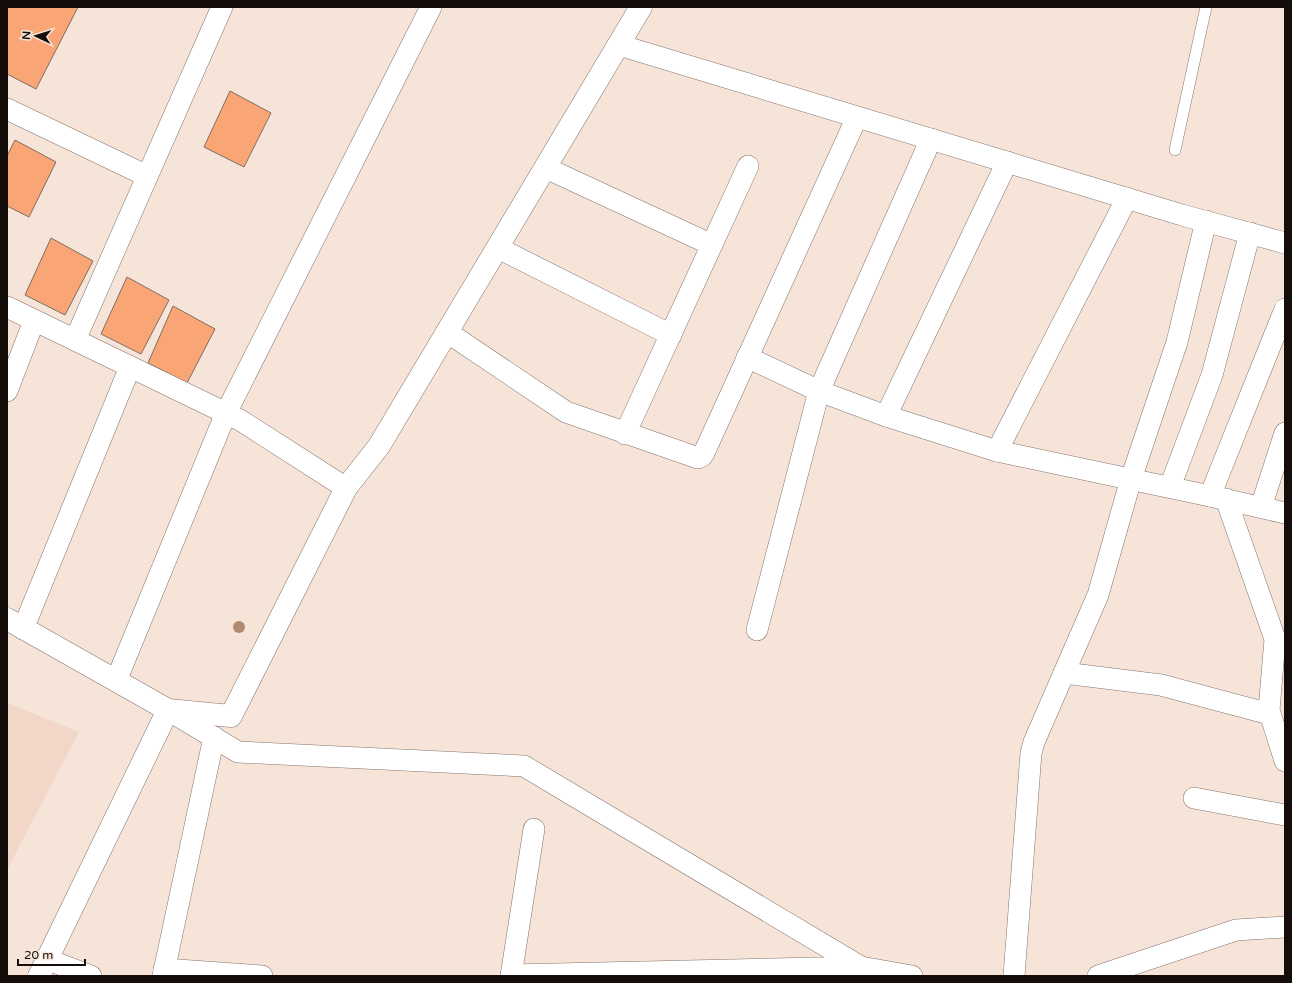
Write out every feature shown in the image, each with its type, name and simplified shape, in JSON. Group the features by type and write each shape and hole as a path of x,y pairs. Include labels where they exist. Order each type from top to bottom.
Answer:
{"street":[{"path":"75,340 222,7"},
{"path":"116,681 226,414 431,7"},
{"path":"168,710 231,716 346,488 379,446 641,7"},
{"path":"619,45 1127,198 1285,243"},
{"path":"7,109 147,176"},
{"path":"447,332 573,416 698,458 702,456 858,117"},
{"path":"757,630 819,391 931,139"},
{"path":"886,416 1007,162"},
{"path":"625,434 748,166"},
{"path":"546,168 712,245"},
{"path":"997,451 1127,198"},
{"path":"1014,976 1031,753 1034,742 1098,595 1131,479 1178,342 1206,221"},
{"path":"1170,487 1212,375 1250,234"},
{"path":"498,248 671,335"},
{"path":"7,307 240,420 346,488"},
{"path":"1285,309 1218,498 1275,639 1269,710 1285,761"},
{"path":"7,391 34,321"},
{"path":"747,357 819,391 886,416 997,451 1170,487 1285,513"},
{"path":"130,367 15,624 168,710 238,752 524,766 860,967"},
{"path":"1261,507 1285,433"},
{"path":"1064,673 1160,685 1270,714"},
{"path":"79,974 42,968 168,710"},
{"path":"214,737 163,973 262,976"},
{"path":"1194,798 1285,816"},
{"path":"534,829 511,976 860,967 912,976"},
{"path":"1098,976 1236,930 1285,927"}],"lane":[{"path":"1175,150 1206,7"}],"shaded area":[{"path":"7,703 79,732 7,870"}],"building":[{"path":"7,7 78,7 36,89 7,74"},
{"path":"230,91 271,113 244,167 204,147"},
{"path":"15,140 56,162 29,217 7,206 7,156"},
{"path":"51,238 93,261 65,315 25,295"},
{"path":"127,277 169,300 141,354 101,334"},
{"path":"173,306 215,329 187,383 148,363"}]}
